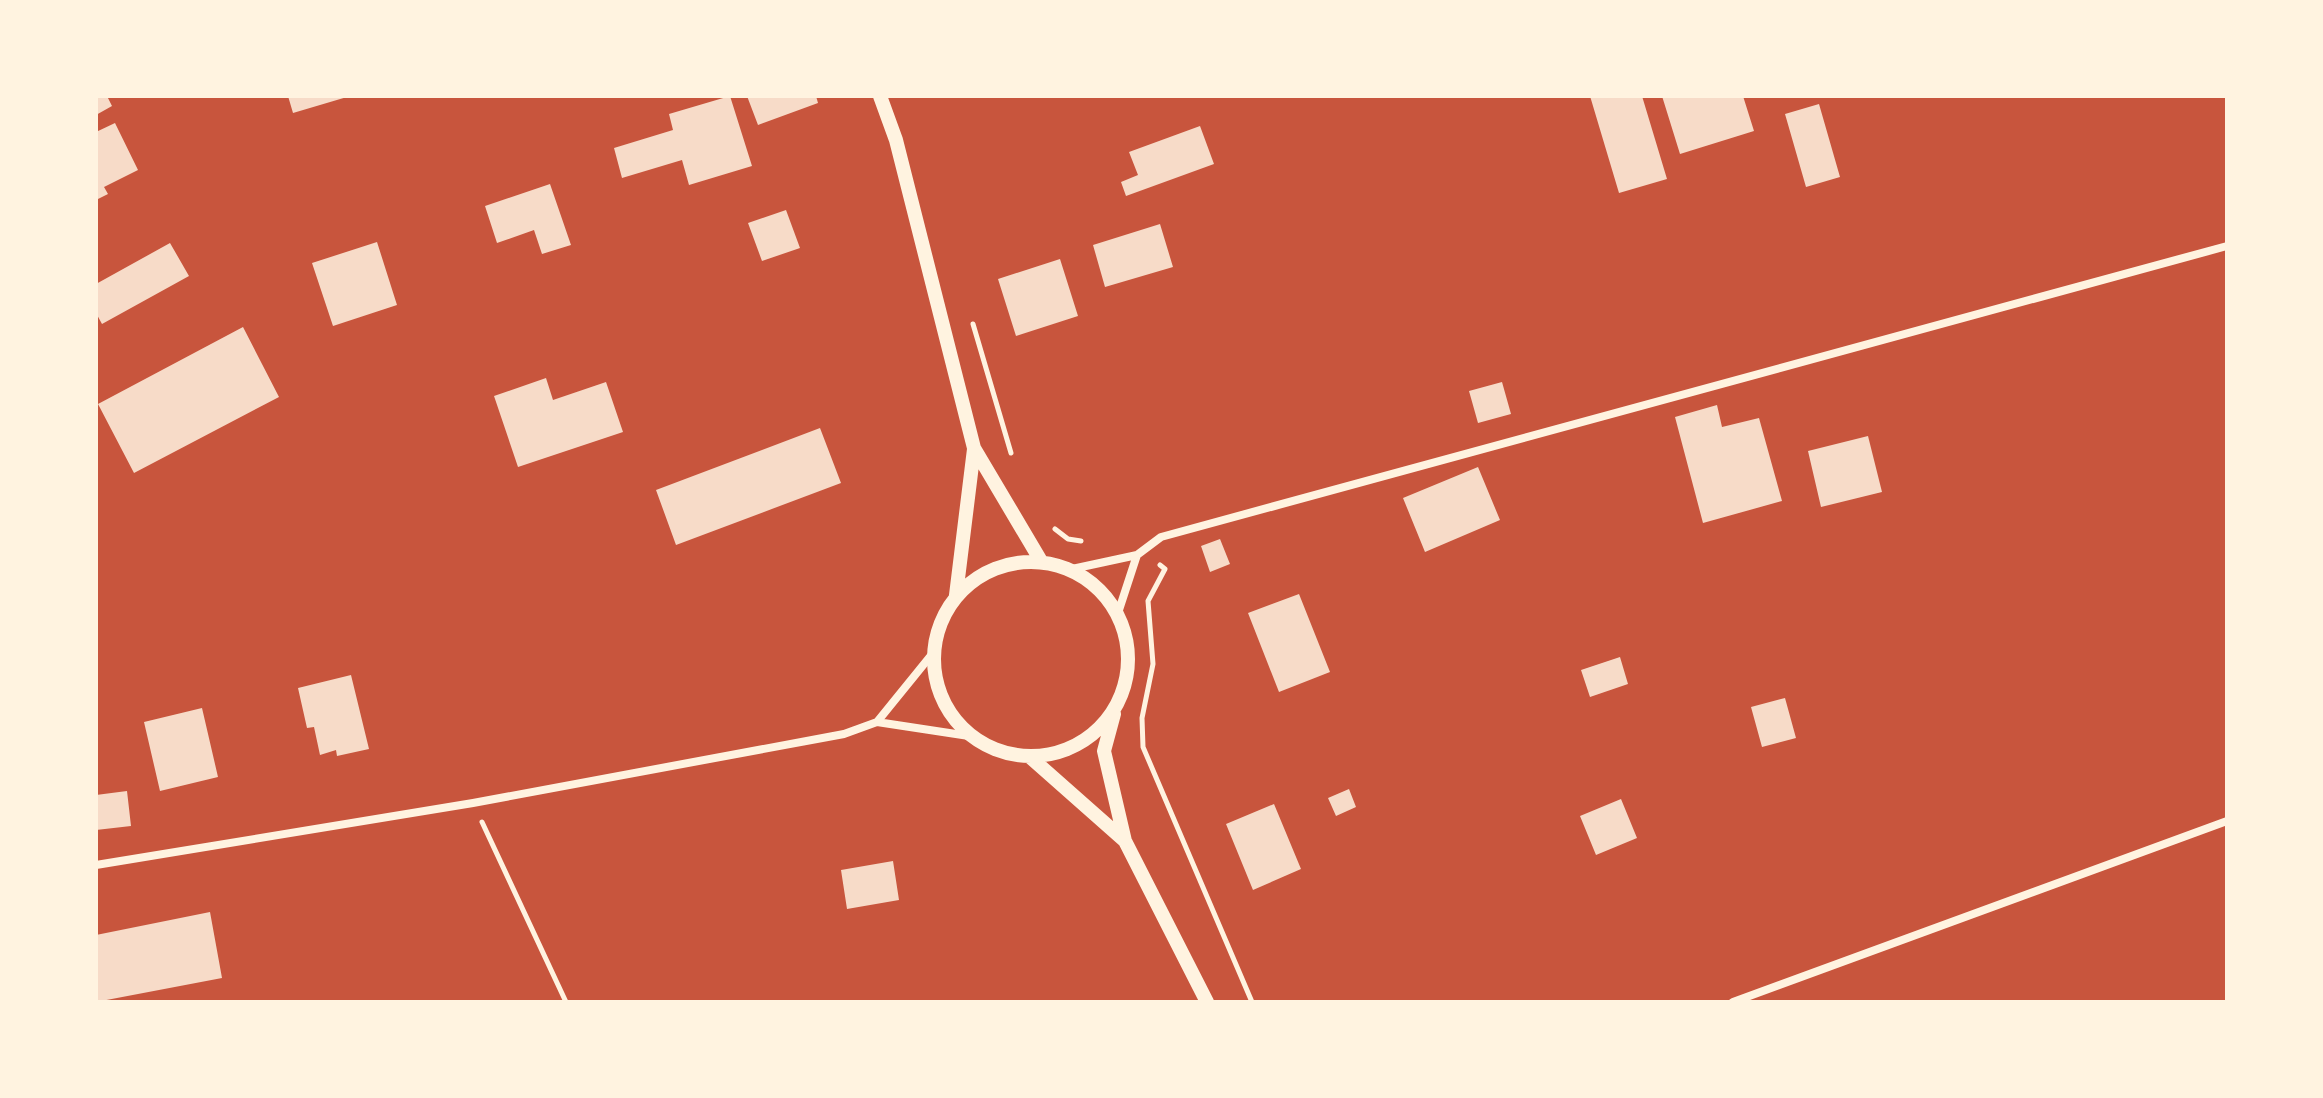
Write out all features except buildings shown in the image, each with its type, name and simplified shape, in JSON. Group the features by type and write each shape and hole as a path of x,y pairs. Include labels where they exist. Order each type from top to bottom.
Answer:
{"street":[{"path":"880,96 896,140 974,448 1041,561"},
{"path":"1072,569 1137,555 1161,537 2227,246"},
{"path":"956,595 974,448"},
{"path":"1118,613 1137,555"},
{"path":"1115,710 1092,735 1063,752 1030,757 997,752 969,736 948,712 936,684 933,653 939,622 956,595 980,575 1010,563 1041,561 1072,569 1097,586 1118,613 1128,645 1127,679 1104,751 1125,841 1207,1002"},
{"path":"877,722 933,653"},
{"path":"96,865 473,803 844,734 877,722 969,736"},
{"path":"1030,757 1125,841"},
{"path":"1733,1002 2227,821"}],"path":[{"path":"970,314 1016,467"},
{"path":"1049,525 1068,539 1089,542"},
{"path":"1165,569 1148,601 1153,664 1142,718 1143,747 1252,1002"},
{"path":"473,803 566,1002"}]}
